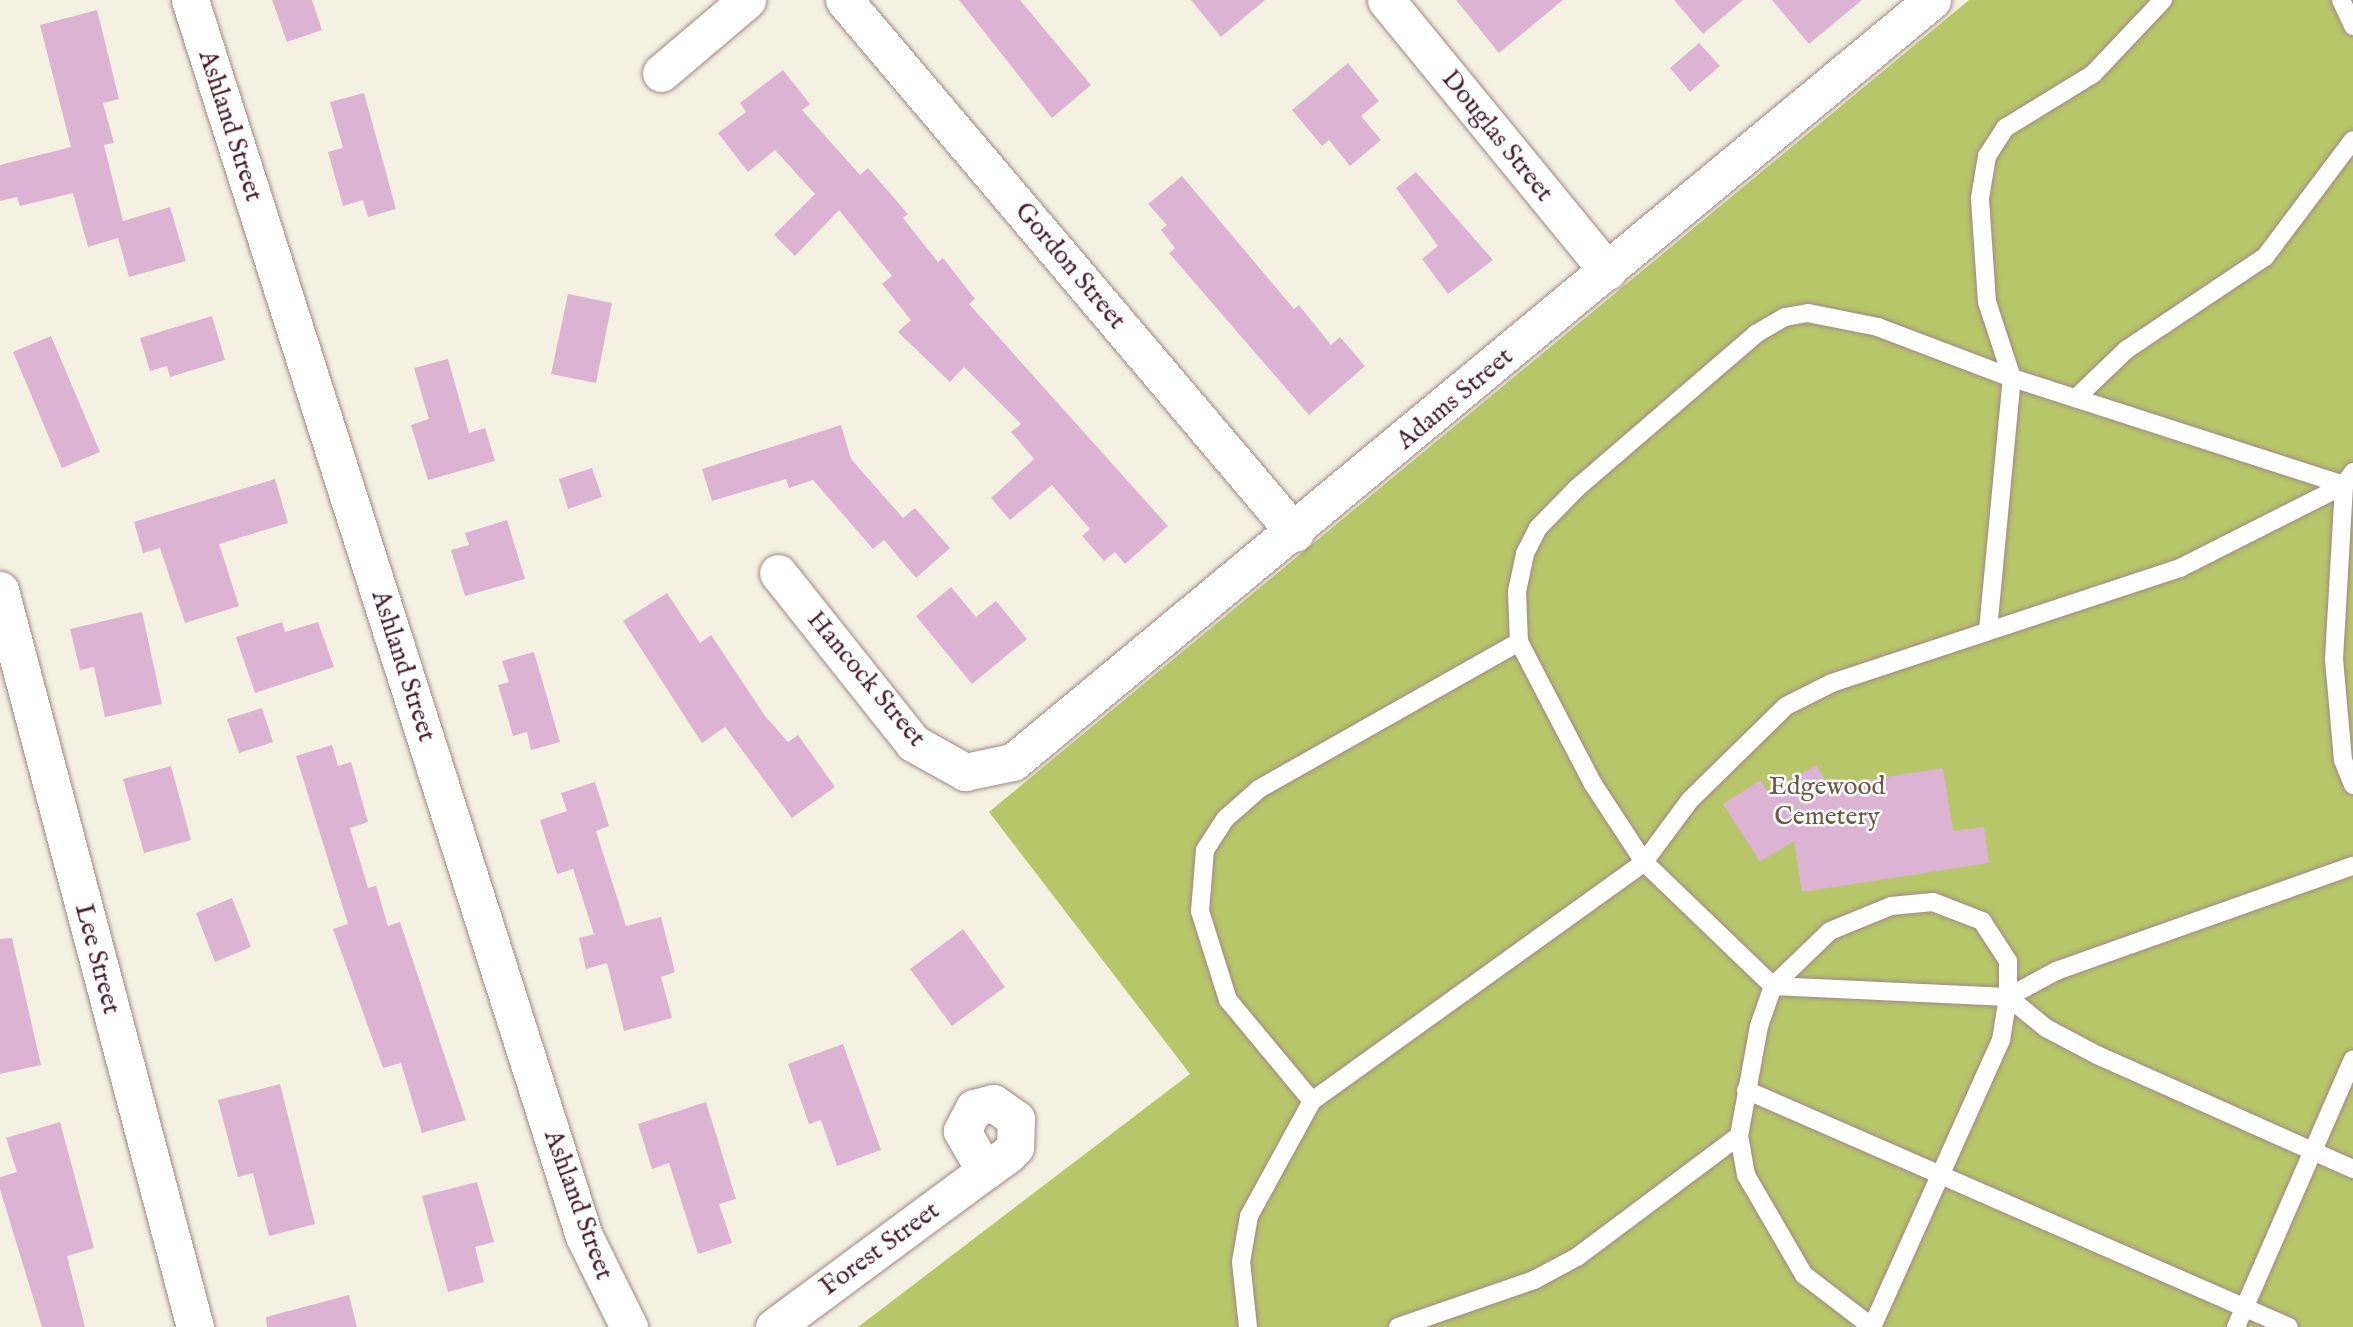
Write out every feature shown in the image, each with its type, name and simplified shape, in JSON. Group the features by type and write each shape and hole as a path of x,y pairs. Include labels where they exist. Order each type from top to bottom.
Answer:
{"street":[{"name":"Ashland Street","path":"190,0 584,1236 629,1327"},
{"path":"661,74 747,0"},
{"name":"Gordon Street","path":"844,0 1295,533"},
{"name":"Douglas Street","path":"1386,0 1608,271"},
{"name":"Adams Street","path":"965,772 993,770 1047,739 1933,0"},
{"name":"Hancock Street","path":"778,573 913,743 965,772"},
{"name":"Lee Street","path":"0,590 195,1327"},
{"name":"Forest Street","path":"774,1327 985,1171"}],"lane":[{"path":"1988,631 2012,378 1987,302 1980,198 1987,156 2005,128 2093,74 2164,0"},
{"path":"2341,0 2353,26"},
{"path":"2076,398 2126,350 2265,257 2353,140"},
{"path":"2350,481 2012,378 1878,327 1808,313 1785,317 1756,334 1538,528 1517,591 1519,642 1593,784 1644,862 1773,986 2008,997 2056,971 2353,866"},
{"path":"1248,1327 1241,1262 1249,1216 1312,1101 1644,862 1690,800 1786,706 1832,683 2180,568 2350,481"},
{"path":"2350,481 2334,659 2343,760 2353,785"},
{"path":"1312,1101 1228,1000 1200,911 1205,850 1225,819 1258,789 1519,642"},
{"path":"1933,902 1982,921 2008,961 2008,997 2001,1040 1945,1175 1872,1327 1804,1275 1746,1175 1739,1136 1746,1090 1773,986 1830,931 1891,906 1933,902"},
{"path":"2008,997 2046,1028 2097,1055 2353,1169"},
{"path":"2236,1327 2353,1059"},
{"path":"1746,1090 2245,1305 2289,1327"},
{"path":"1398,1327 1534,1280 1577,1257 1739,1136"}],"green space":[{"name":"Edgewood Cemetery","path":"1969,0 2353,0 2353,1327 858,1327 1190,1074 989,812"}],"building":[{"path":"272,0 312,0 322,30 287,42"},
{"path":"959,0 1020,0 1091,85 1052,118"},
{"path":"1191,0 1265,0 1221,37"},
{"path":"1456,0 1563,0 1499,53"},
{"path":"1674,0 1743,0 1703,34"},
{"path":"1772,0 1862,0 1809,44"},
{"path":"97,10 119,99 103,103 114,143 104,145 123,221 170,207 186,261 129,277 118,238 88,247 73,193 20,206 17,197 0,201 0,165 71,147 40,25"},
{"path":"1699,43 1720,66 1690,92 1670,68"},
{"path":"1348,63 1379,101 1361,116 1381,140 1350,166 1329,140 1322,146 1292,110"},
{"path":"783,70 810,104 802,110 860,175 868,168 908,214 903,218 938,262 943,258 975,299 969,304 1168,526 1125,564 1115,552 1104,561 1082,536 1090,529 1052,485 1010,520 991,498 1034,459 1011,432 1021,424 964,367 950,382 898,332 911,320 882,284 892,276 839,210 795,256 774,235 815,194 775,150 748,172 718,133 746,112 740,103"},
{"path":"364,93 396,209 368,217 363,200 343,206 328,152 343,148 330,102"},
{"path":"1416,172 1493,260 1448,294 1422,259 1438,246 1396,188"},
{"path":"1182,176 1294,309 1299,305 1331,345 1340,337 1365,366 1309,415 1169,253 1175,248 1161,230 1167,225 1148,204"},
{"path":"568,294 612,303 596,383 551,374"},
{"path":"212,316 225,360 170,377 167,366 150,371 140,338"},
{"path":"51,336 100,452 62,468 13,352"},
{"path":"448,359 469,433 485,428 495,461 428,480 411,425 429,419 414,368"},
{"path":"841,425 851,459 903,518 915,508 950,548 916,578 884,540 873,549 813,480 789,488 786,479 712,501 702,469"},
{"path":"592,468 602,497 568,509 559,479"},
{"path":"275,479 288,523 219,544 239,606 185,623 160,548 143,553 134,522"},
{"path":"507,520 525,579 465,596 451,550 469,545 465,533"},
{"path":"951,587 976,617 996,601 1027,639 972,684 916,616"},
{"path":"667,593 700,643 711,635 765,716 788,742 798,735 835,787 792,818 725,727 702,743 623,621"},
{"path":"142,612 162,704 105,717 94,667 80,670 70,629"},
{"path":"282,622 285,632 318,622 334,667 255,693 236,637"},
{"path":"534,652 560,742 531,750 527,732 513,736 498,685 509,682 502,661"},
{"path":"262,708 273,742 239,753 227,719"},
{"path":"332,745 338,766 351,762 368,822 350,828 368,888 376,886 388,926 400,922 466,1120 422,1133 401,1063 383,1068 333,929 348,924 296,756"},
{"path":"1816,765 1829,786 1943,768 1953,831 1984,827 1989,863 1802,892 1794,841 1760,862 1723,804 1761,780 1769,794"},
{"path":"171,766 191,840 144,853 123,779"},
{"path":"595,782 609,826 596,831 626,926 661,917 675,972 661,977 672,1018 624,1031 607,963 586,969 579,938 594,934 573,869 557,874 540,820 567,811 561,793"},
{"path":"232,898 251,947 215,962 196,913"},
{"path":"963,929 1005,987 952,1026 910,969"},
{"path":"12,938 41,1065 0,1074 0,939"},
{"path":"843,1044 881,1150 837,1166 821,1120 809,1124 788,1064"},
{"path":"280,1084 315,1224 269,1236 253,1173 238,1177 218,1100"},
{"path":"706,1102 736,1199 719,1204 732,1243 698,1254 669,1163 652,1169 638,1124"},
{"path":"60,1122 94,1248 67,1256 85,1327 42,1327 0,1189 0,1177 17,1172 6,1138"},
{"path":"477,1182 494,1242 475,1247 484,1282 448,1292 422,1196"},
{"path":"349,1295 357,1327 267,1327 266,1317"}]}
